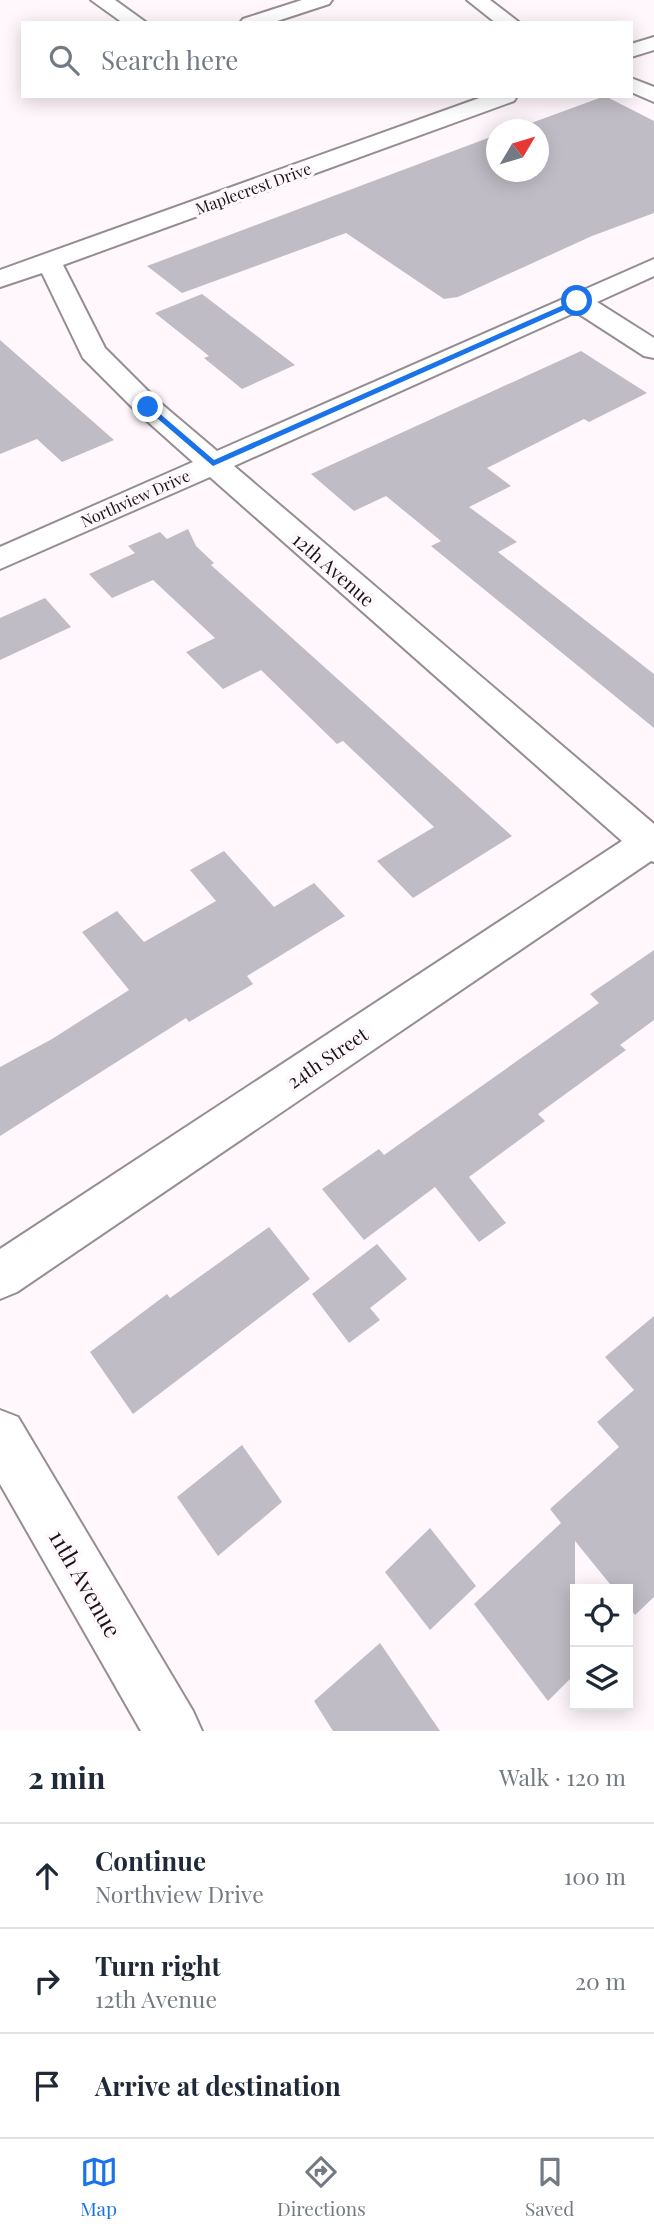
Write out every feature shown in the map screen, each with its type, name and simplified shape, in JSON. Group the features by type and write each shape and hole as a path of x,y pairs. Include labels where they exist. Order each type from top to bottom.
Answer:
{"street":[{"path":"102,0 134,21"},
{"path":"256,21 322,0"},
{"path":"477,0 507,21"},
{"path":"633,50 654,43"},
{"path":"633,85 654,95"},
{"name":"Maplecrest Drive","path":"0,279 500,98"},
{"name":"12th Avenue","path":"50,261 93,352 148,407 652,843"},
{"name":"Northview Drive","path":"0,559 654,267"},
{"path":"577,301 654,350"},
{"name":"24th Street","path":"0,1276 652,843"},
{"name":"11th Avenue","path":"0,1435 173,1731"}],"building":[{"path":"600,98 609,98 654,121 654,213 592,236 458,297 444,299 346,233 182,293 147,266 486,139 486,182 549,182 549,119 542,119"},
{"path":"202,294 295,365 242,389 204,358 209,356 155,313"},
{"path":"0,340 114,440 62,462 37,439 0,454"},
{"path":"581,351 647,393 589,422 584,419 487,468 511,486 469,507 517,542 498,552 654,674 654,728 431,546 441,541 386,496 354,511 311,474"},
{"path":"188,529 196,546 214,563 211,565 512,836 413,898 377,861 434,827 343,741 337,744 261,670 223,689 186,652 215,638 153,580 112,598 89,574 135,553 128,546 160,532 167,539"},
{"path":"45,598 71,627 0,660 0,618"},
{"path":"224,851 274,907 314,883 345,916 247,976 253,984 189,1022 186,1018 0,1136 0,1067 52,1039 129,990 82,932 117,911 144,942 216,901 190,870"},
{"path":"654,950 654,1020 620,1045 626,1050 538,1114 545,1121 469,1177 506,1223 479,1242 435,1187 364,1240 322,1189 379,1149 384,1155 599,1003 590,994"},
{"path":"269,1227 310,1279 133,1414 90,1352 167,1294 170,1298"},
{"path":"377,1244 407,1279 370,1308 380,1320 349,1343 312,1294"},
{"path":"654,1316 654,1597 635,1615 633,1584 610,1584 575,1541 575,1584 570,1584 570,1679 548,1701 474,1604 561,1523 550,1509 619,1447 597,1422 634,1390 605,1357"},
{"path":"242,1445 282,1502 218,1556 177,1497"},
{"path":"430,1528 476,1586 430,1630 385,1572"},
{"path":"380,1643 440,1731 333,1731 314,1701"}],"route":[{"path":"148,407 213,464 577,301"}]}
